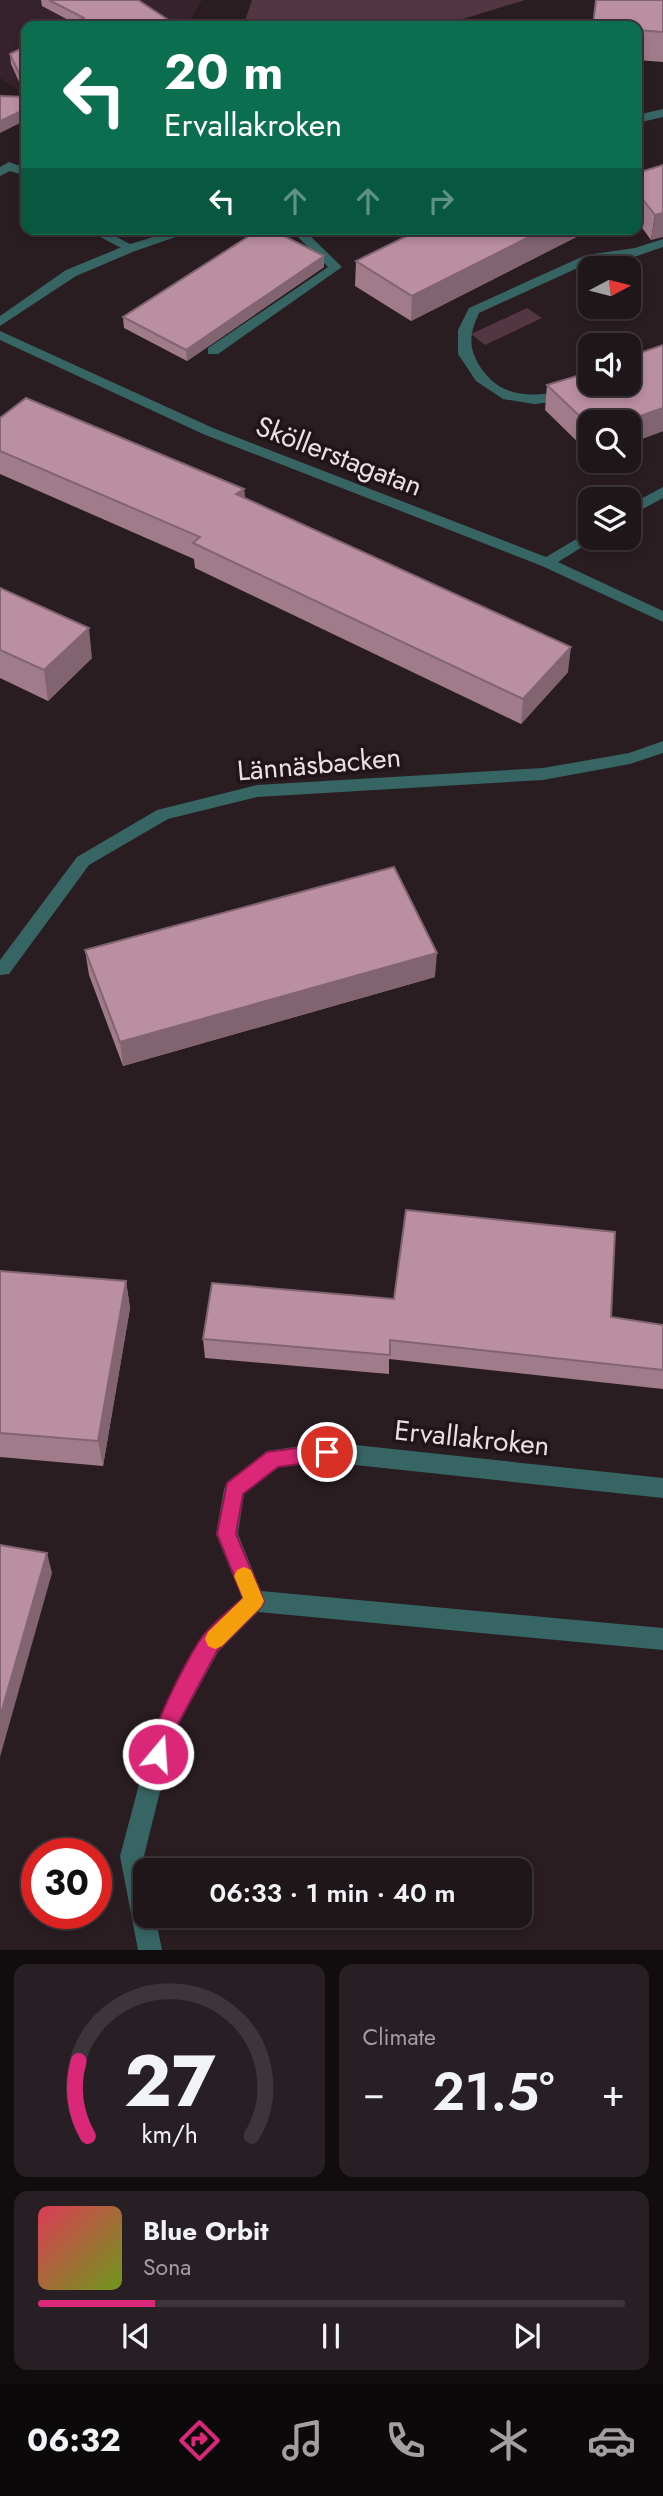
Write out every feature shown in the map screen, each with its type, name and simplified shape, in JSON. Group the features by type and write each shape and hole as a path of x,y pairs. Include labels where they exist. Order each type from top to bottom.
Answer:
{"street":[{"path":"642,118 663,113"},
{"path":"0,172 9,166 21,170"},
{"path":"104,235 131,248"},
{"path":"0,321 71,273 131,248 174,235"},
{"path":"213,351 336,267 302,235"},
{"path":"578,392 534,400 508,396 481,378 465,354 465,330 474,311 590,257 637,252 663,243"},
{"name":"Sköllerstagatan","path":"0,335 208,431 547,563 663,617"},
{"path":"641,505 663,492"},
{"path":"547,563 578,544"},
{"name":"Lännäsbacken","path":"2,969 83,861 163,814 257,791 543,774 630,758 663,747"},
{"name":"Ervallakroken","path":"254,1601 227,1534 234,1489 274,1458 327,1452 663,1488"},
{"path":"150,1950 132,1856 165,1728 210,1644 254,1601 663,1639"}],"shaded area":[{"path":"0,0 202,0 190,21 21,21 21,92 0,78"},
{"path":"252,0 525,0 456,21 245,21"},
{"path":"527,308 542,318 485,345 471,334"}],"building":[{"path":"49,0 138,0 170,21 77,21 84,18"},
{"path":"596,0 663,0 663,32 642,30 642,21 594,21"},
{"path":"21,48 21,78 10,54"},
{"path":"0,96 21,97 21,111 0,121"},
{"path":"663,165 663,213 655,215 642,198 642,171"},
{"path":"251,235 282,235 324,256 186,350 123,317"},
{"path":"409,235 533,235 412,296 356,261"},
{"path":"663,345 663,408 641,416 641,410 578,410 578,415 547,385 578,376 578,396 641,396 641,353"},
{"path":"26,398 244,489 236,494 571,647 523,699 193,543 200,537 0,451 0,418"},
{"path":"0,588 89,628 44,670 0,650"},
{"path":"394,867 437,953 120,1042 85,950"},
{"path":"406,1210 615,1232 611,1317 663,1325 663,1370 390,1340 390,1355 203,1339 212,1283 394,1299"},
{"path":"0,1271 126,1281 98,1441 0,1433"},
{"path":"0,1545 47,1553 0,1717"}],"slow traffic":[{"path":"215,1639 254,1601 244,1576"}],"route":[{"path":"158,1754 165,1728 210,1644 254,1601 227,1534 234,1489 274,1458 327,1452"}]}
